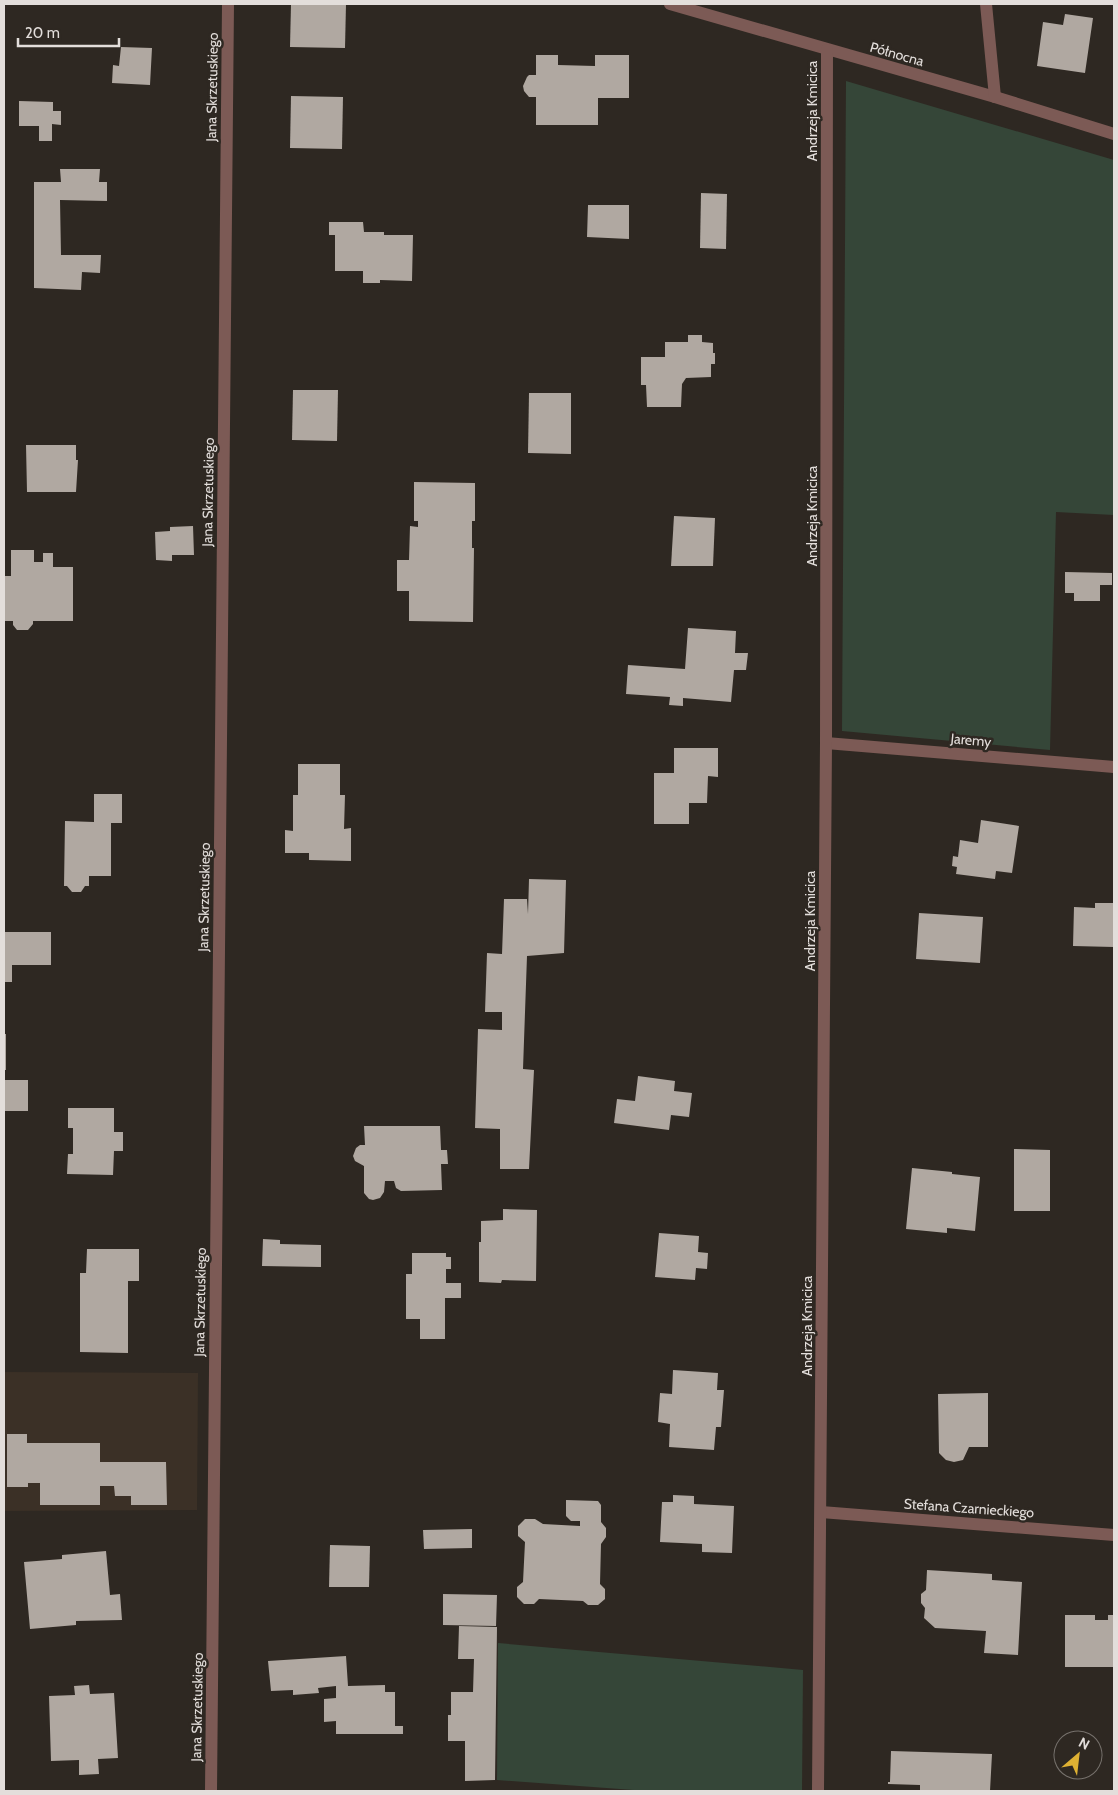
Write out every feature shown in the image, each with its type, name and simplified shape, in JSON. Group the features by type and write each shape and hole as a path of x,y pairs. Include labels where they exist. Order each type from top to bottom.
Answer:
{"street":[{"name":"Jana Skrzetuskiego","path":"211,1791 228,4"},
{"name":"Północna","path":"670,4 995,97 1114,134"},
{"path":"986,4 995,97"},
{"name":"Andrzeja Kmicica","path":"818,1791 826,743 827,50"},
{"name":"Jaremy","path":"826,743 1114,767"},
{"name":"Stefana Czarnieckiego","path":"820,1512 1114,1535"}],"shaded area":[{"path":"4,1372 198,1373 197,1510 4,1511"}],"green space":[{"path":"846,81 1114,160 1114,515 1056,512 1050,750 842,731"},
{"path":"498,1643 803,1670 802,1791 647,1791 497,1780"}],"building":[{"path":"291,4 346,4 345,48 290,47"},
{"path":"1065,14 1093,18 1085,73 1037,66 1043,22 1063,25"},
{"path":"121,47 152,48 150,85 112,83 113,65 119,66"},
{"path":"536,55 558,55 558,65 595,66 595,55 629,55 629,98 598,98 598,125 536,125 536,97 529,97 524,91 523,86 529,75 536,75"},
{"path":"291,96 343,97 342,149 290,148"},
{"path":"19,101 53,102 53,111 61,111 61,125 52,124 52,141 39,141 39,126 19,126"},
{"path":"60,169 100,169 99,182 107,182 107,201 60,200 61,255 101,255 100,273 82,272 81,290 34,288 34,182 61,182"},
{"path":"701,193 727,194 726,249 700,248"},
{"path":"588,205 629,205 629,239 587,237"},
{"path":"329,222 363,222 364,232 384,232 384,235 413,235 412,281 380,280 380,283 363,283 363,271 335,271 335,235 329,235"},
{"path":"688,335 702,335 702,342 713,343 715,364 711,364 711,377 686,378 682,384 681,407 647,407 646,385 641,385 641,357 665,357 665,342 688,342"},
{"path":"293,390 338,390 337,441 292,440"},
{"path":"529,393 571,393 571,454 528,453"},
{"path":"26,445 76,445 76,460 78,460 76,492 27,492"},
{"path":"414,482 475,483 475,521 472,521 472,548 474,548 473,622 409,621 409,591 397,591 397,560 409,560 410,526 418,527 418,521 414,521"},
{"path":"674,516 715,518 713,566 671,566"},
{"path":"193,526 194,555 172,555 172,561 156,560 155,532 170,531 170,527"},
{"path":"11,550 34,550 34,562 43,562 43,553 53,553 53,567 73,567 73,621 33,621 28,630 17,630 13,625 13,621 4,621 4,576 11,576"},
{"path":"1065,572 1112,573 1112,585 1100,585 1100,601 1074,601 1074,593 1065,593"},
{"path":"688,628 736,631 735,653 748,653 746,670 734,670 731,702 683,698 683,706 669,705 670,697 626,694 628,665 685,669"},
{"path":"674,748 718,748 718,777 708,776 707,803 689,803 689,824 654,824 654,773 674,773"},
{"path":"298,764 340,764 340,795 345,795 344,829 351,828 351,861 309,860 309,853 285,853 285,830 293,831 293,795 298,795"},
{"path":"94,794 122,794 122,823 111,823 111,876 89,876 89,886 85,886 81,892 72,892 67,886 64,886 65,821 94,822"},
{"path":"981,820 1019,826 1012,873 996,871 995,879 956,874 957,867 952,866 953,856 958,857 960,840 978,843"},
{"path":"529,879 566,880 564,953 527,956 523,1069 534,1070 529,1169 500,1169 500,1129 475,1128 478,1029 502,1030 502,1012 485,1012 487,953 502,954 504,899 527,899 528,914"},
{"path":"1095,903 1114,903 1114,947 1073,946 1074,907 1095,908"},
{"path":"919,913 983,917 980,963 916,959"},
{"path":"4,932 51,932 51,965 12,965 12,982 4,982"},
{"path":"4,1034 6,1034 6,1070 4,1070"},
{"path":"638,1076 675,1081 674,1091 692,1093 689,1117 671,1115 669,1130 614,1123 617,1099 635,1101"},
{"path":"4,1080 28,1080 28,1111 4,1111"},
{"path":"68,1108 114,1108 114,1132 123,1132 123,1151 114,1151 113,1175 67,1174 68,1154 73,1154 73,1128 68,1128"},
{"path":"364,1126 440,1126 441,1150 447,1150 448,1164 441,1164 442,1190 401,1191 396,1188 394,1181 385,1181 384,1192 380,1198 369,1199 364,1193 364,1166 355,1161 353,1156 356,1148 360,1145 365,1145"},
{"path":"1014,1149 1050,1150 1050,1211 1014,1211"},
{"path":"912,1168 980,1177 975,1231 947,1228 947,1233 906,1229"},
{"path":"503,1209 537,1210 536,1281 502,1280 501,1283 479,1282 481,1221 503,1220"},
{"path":"659,1233 699,1236 698,1252 708,1253 707,1269 696,1268 695,1280 655,1277"},
{"path":"263,1239 280,1240 280,1244 321,1245 321,1267 262,1266"},
{"path":"87,1249 139,1249 139,1281 128,1281 128,1353 80,1352 80,1273 86,1273"},
{"path":"412,1253 446,1253 446,1257 451,1257 451,1269 446,1269 446,1283 461,1283 461,1298 445,1298 445,1339 420,1339 420,1319 406,1319 406,1274 412,1274"},
{"path":"673,1370 718,1373 717,1390 724,1390 721,1427 716,1427 714,1450 669,1447 670,1424 658,1422 660,1393 672,1394"},
{"path":"988,1393 988,1447 969,1447 963,1460 954,1462 946,1460 939,1453 938,1394"},
{"path":"7,1434 27,1434 27,1443 100,1443 100,1462 166,1462 167,1505 131,1505 131,1496 115,1496 114,1486 100,1486 100,1505 40,1505 40,1483 28,1483 28,1487 7,1487"},
{"path":"673,1495 694,1496 694,1504 734,1506 732,1553 702,1552 702,1544 660,1542 662,1502 673,1502"},
{"path":"566,1500 598,1501 601,1505 601,1522 606,1528 606,1537 601,1544 600,1584 605,1589 605,1599 598,1605 588,1605 583,1601 539,1599 534,1604 524,1604 517,1597 517,1587 523,1582 525,1542 518,1536 518,1526 525,1519 535,1519 543,1524 580,1526 580,1521 571,1521 566,1516"},
{"path":"472,1529 472,1548 424,1549 423,1530"},
{"path":"330,1545 370,1546 369,1587 329,1587"},
{"path":"106,1551 110,1595 120,1594 122,1620 76,1621 76,1625 30,1629 24,1562 62,1559 62,1555"},
{"path":"927,1570 992,1574 992,1580 1022,1582 1018,1655 984,1653 986,1631 935,1628 924,1618 925,1608 921,1603 921,1594 926,1590"},
{"path":"443,1594 497,1595 496,1626 443,1625"},
{"path":"1065,1615 1095,1615 1095,1620 1108,1620 1108,1615 1114,1615 1114,1667 1065,1667"},
{"path":"459,1626 497,1627 495,1780 465,1781 465,1741 448,1741 448,1715 451,1715 451,1692 473,1692 474,1659 458,1659"},
{"path":"346,1656 348,1686 385,1685 385,1692 395,1692 395,1726 403,1726 403,1734 336,1734 336,1721 324,1722 324,1699 336,1698 336,1686 318,1688 319,1693 293,1695 293,1690 271,1691 268,1661"},
{"path":"89,1685 90,1694 114,1693 118,1758 98,1759 99,1774 79,1775 79,1760 51,1761 49,1696 75,1695 74,1686"},
{"path":"891,1751 992,1754 990,1791 920,1791 920,1785 888,1784 890,1782"}]}
